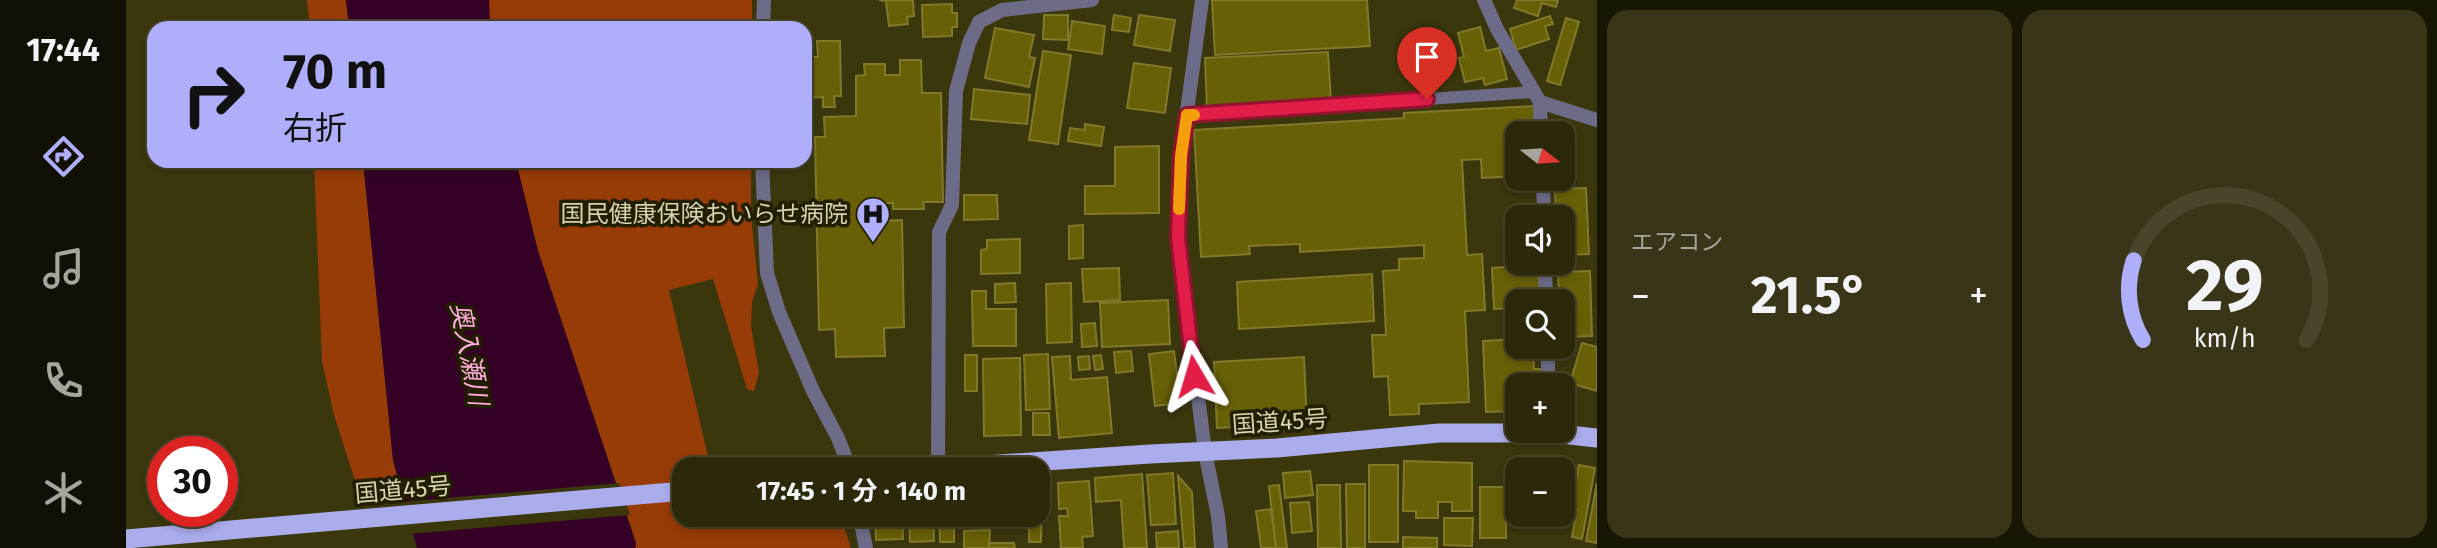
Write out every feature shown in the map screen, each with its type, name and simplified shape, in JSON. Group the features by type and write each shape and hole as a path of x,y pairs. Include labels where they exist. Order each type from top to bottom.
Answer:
{"highway":[{"name":"国道45号","path":"1050,461 1276,448 1439,433 1505,432"},
{"name":"国道45号","path":"1575,435 1597,438"},
{"name":"国道45号","path":"126,539 672,492"}],"street":[{"path":"763,21 764,0"},
{"path":"932,457 939,232 952,205 956,91 970,43 979,22 1002,10 1093,0"},
{"path":"1202,0 1181,156 1178,237 1205,452 1222,548"},
{"path":"1484,0 1497,29 1537,97 1540,121"},
{"path":"1537,97 1597,120"},
{"path":"762,168 767,272 779,312 845,457"},
{"path":"862,527 866,548"}],"lane":[{"path":"1187,115 1537,97"}],"shaded area":[{"path":"307,0 346,0 348,21 309,21"},
{"path":"489,0 752,0 752,21 490,21"},
{"path":"314,168 364,168 393,460 400,488 358,490 334,415 322,362"},
{"path":"518,168 751,168 751,214 758,284 752,302 751,326 759,373 754,391 747,389 713,279 669,290 708,457 672,457 672,527 844,527 851,548 635,548 636,543 538,251"}],"water":[{"path":"346,0 489,0 490,21 348,21"},
{"name":"奥入瀬川","path":"364,168 518,168 538,251 636,543 635,548 417,548 393,460"}],"pier":[{"path":"619,483 630,515 410,534 401,502"}],"building":[{"path":"879,0 913,0 914,16 907,17 908,24 889,26 886,1"},
{"path":"1212,0 1367,0 1370,46 1215,55"},
{"path":"1517,0 1558,0 1556,7 1542,3 1538,16 1514,8"},
{"path":"952,4 952,13 957,13 957,27 952,27 952,36 923,37 922,5"},
{"path":"1044,15 1068,15 1068,40 1043,39"},
{"path":"1114,15 1131,18 1129,32 1112,30"},
{"path":"1139,15 1175,20 1170,51 1134,45"},
{"path":"1550,16 1553,24 1545,26 1549,39 1516,50 1510,29"},
{"path":"1566,18 1579,22 1560,85 1547,81"},
{"path":"1072,21 1105,26 1102,54 1068,49"},
{"path":"1480,27 1486,51 1499,48 1507,79 1485,85 1483,78 1465,82 1459,58 1464,57 1458,33"},
{"path":"995,28 1034,35 1029,57 1035,58 1029,87 985,78"},
{"path":"817,41 840,41 841,96 834,96 835,107 823,107 823,97 812,98 812,57 818,57"},
{"path":"1043,51 1071,55 1058,144 1029,140"},
{"path":"1328,52 1331,103 1207,110 1205,58"},
{"path":"900,60 921,60 922,93 941,93 943,202 923,202 924,209 893,209 893,203 880,203 881,221 902,220 904,327 884,328 885,356 836,357 835,329 819,330 815,137 825,137 824,117 856,116 856,76 865,75 864,64 885,64 885,75 900,75"},
{"path":"1134,63 1171,68 1165,113 1127,108"},
{"path":"974,89 1030,95 1027,124 971,119"},
{"path":"1534,106 1535,121 1505,121 1505,177 1482,178 1481,159 1462,160 1467,255 1482,254 1485,310 1465,311 1469,402 1419,404 1419,414 1390,415 1388,376 1374,377 1372,335 1386,335 1383,271 1399,270 1399,259 1424,258 1424,245 1300,252 1300,244 1249,246 1250,254 1201,257 1194,130 1404,118 1404,113"},
{"path":"1085,124 1104,127 1101,146 1068,141 1070,128 1085,130"},
{"path":"1159,146 1159,213 1085,214 1085,186 1115,186 1115,147"},
{"path":"1575,188 1586,188 1589,254 1575,255 1575,205 1556,205 1555,191 1575,191"},
{"path":"964,195 997,195 998,219 964,220"},
{"path":"1083,225 1083,258 1069,259 1069,226"},
{"path":"1020,239 1020,273 981,274 981,250 987,249 987,240"},
{"path":"1505,267 1505,275 1539,275 1539,289 1505,289 1505,309 1494,309 1492,268"},
{"path":"1119,268 1120,300 1084,302 1082,269"},
{"path":"1575,271 1590,271 1592,336 1575,337 1575,289 1559,289 1558,275 1575,275"},
{"path":"1372,274 1374,321 1239,329 1237,282"},
{"path":"1015,283 1016,302 995,303 995,284"},
{"path":"1071,283 1072,342 1047,343 1046,284"},
{"path":"972,291 986,291 986,309 1016,309 1016,346 973,346"},
{"path":"1168,300 1170,344 1102,347 1100,303"},
{"path":"1095,323 1097,346 1082,347 1081,324"},
{"path":"1505,340 1505,359 1534,359 1534,369 1542,369 1542,373 1505,373 1505,411 1486,412 1483,341"},
{"path":"1582,343 1597,347 1597,391 1575,384 1573,373"},
{"path":"1131,351 1133,371 1116,373 1114,352"},
{"path":"1174,351 1181,403 1155,406 1149,354"},
{"path":"1048,354 1050,409 1026,410 1024,355"},
{"path":"965,355 977,355 977,391 965,391"},
{"path":"1101,355 1103,369 1095,370 1093,356"},
{"path":"1070,356 1071,380 1107,377 1112,433 1059,438 1052,357"},
{"path":"1089,356 1090,369 1079,370 1078,357"},
{"path":"1304,357 1307,424 1217,428 1214,362"},
{"path":"1020,358 1021,435 984,436 983,359"},
{"path":"1033,413 1049,413 1050,435 1033,435"},
{"path":"1404,461 1472,463 1472,511 1452,511 1452,502 1438,502 1438,518 1416,518 1416,511 1403,511"},
{"path":"1369,465 1398,465 1398,542 1369,542"},
{"path":"1579,465 1595,468 1582,539 1572,537 1577,509 1575,486"},
{"path":"1310,471 1313,495 1285,498 1283,473"},
{"path":"1173,473 1176,524 1151,525 1147,475"},
{"path":"1142,474 1147,548 1124,548 1121,500 1096,502 1095,478"},
{"path":"1178,476 1192,492 1195,548 1184,548"},
{"path":"1089,481 1093,536 1082,537 1083,548 1061,548 1059,516 1068,516 1067,508 1059,509 1058,483"},
{"path":"1597,483 1597,543 1586,541"},
{"path":"1346,484 1365,484 1365,548 1347,548"},
{"path":"1279,485 1287,548 1276,548 1269,486"},
{"path":"1317,485 1340,485 1341,548 1318,548"},
{"path":"1480,487 1505,487 1506,538 1480,538"},
{"path":"1309,502 1312,531 1292,533 1290,503"},
{"path":"1271,509 1276,548 1261,548 1256,511"},
{"path":"1444,518 1473,518 1472,546 1444,545"},
{"path":"876,527 903,527 903,539 876,540"},
{"path":"909,527 933,527 934,541 910,542"},
{"path":"939,527 954,527 954,542 940,542"},
{"path":"1029,527 1041,527 1041,542 1029,542"},
{"path":"990,530 989,548 964,548 964,531"},
{"path":"1178,531 1179,548 1157,548 1156,533"},
{"path":"1403,537 1437,538 1437,548 1403,548"},
{"path":"989,543 1014,543 1015,548 989,548"}],"slow traffic":[{"path":"1179,209 1181,156 1187,115 1194,115"}],"place":[{"name":"国民健康保険おいらせ病院","path":"873,244"}],"route":[{"path":"1194,376 1178,237 1181,156 1187,115 1427,99"}]}
